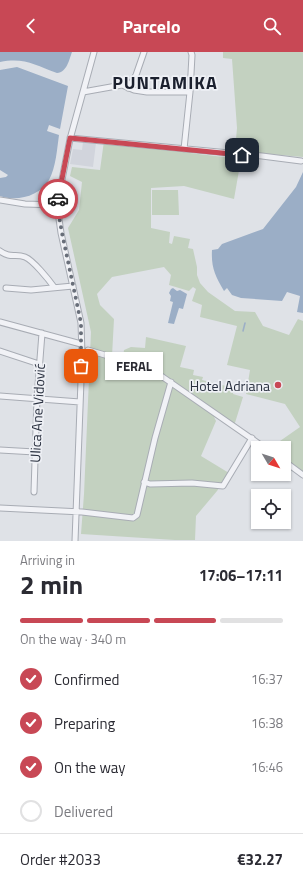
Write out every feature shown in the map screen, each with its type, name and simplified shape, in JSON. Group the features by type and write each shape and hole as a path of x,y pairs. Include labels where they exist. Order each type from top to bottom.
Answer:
{"street":[{"path":"75,541 82,344 81,323 57,205 70,138 94,52"},
{"path":"128,88 136,75 144,52"},
{"path":"184,149 190,92 191,52"},
{"path":"83,92 122,85 134,90 147,92 190,92"},
{"path":"70,138 302,161"},
{"path":"0,200 25,204 57,205"},
{"path":"0,251 12,256 25,257 54,287"},
{"path":"6,288 31,290 73,286"},
{"path":"0,322 82,344"},
{"name":"Ulica Ane Vidović","path":"34,492 37,398 42,333"},
{"path":"88,350 115,358 123,358 156,373 172,382 256,441"},
{"path":"0,351 39,364"},
{"path":"0,508 77,512 133,518 137,515 155,438 172,382"},
{"path":"0,396 80,402"},
{"path":"144,482 150,484 192,483 222,486 252,438"},
{"path":"0,450 35,452"},
{"path":"291,466 303,475"}],"shaded area":[{"path":"83,142 96,143 93,167 70,164 73,149 82,150"}],"green space":[{"path":"223,52 303,52 303,157 235,151 237,128 232,59 223,58"},
{"path":"104,141 191,150 190,153 241,159 234,199 184,186 151,188 151,228 170,232 169,243 172,244 174,236 190,239 188,248 193,249 197,267 197,275 200,283 208,292 235,311 255,312 263,326 289,335 298,319 303,321 303,478 291,468 291,441 280,441 300,427 285,404 246,394 250,370 227,365 237,326 200,317 202,305 192,301 196,289 193,287 189,291 169,285 171,275 164,267 112,277 97,294 100,305 114,319 112,356 123,358 124,350 131,347 145,348 146,337 186,346 180,367 194,370 193,375 203,377 202,380 234,388 233,394 243,397 234,426 214,417 216,421 201,456 229,473 217,491 196,516 195,540 81,534 91,332 68,228 79,210 82,182 70,176 72,167 100,170"},
{"path":"152,190 178,190 179,215 152,215"}],"water":[{"path":"0,52 72,52 69,62 65,68 57,73 23,61 16,60 0,62"},
{"path":"17,67 68,86 60,129 49,125 47,131 59,135 55,164 49,180 45,186 34,194 21,198 7,198 0,196 0,178 8,175 0,170 0,70"},
{"path":"303,172 303,313 297,312 300,296 287,292 282,301 241,298 232,295 227,288 224,291 214,271 212,250 218,249 222,244 263,229 296,187"},
{"path":"173,288 187,294 183,309 179,308 174,324 168,323 173,302 170,301 171,296 169,293"}],"waterway":[{"path":"243,331 245,323"}],"way so far":[{"path":"58,199 58,216 81,323 81,366"}],"place":[{"name":"FERAL","path":"81,366"},
{"name":"Hotel Adriana","path":"278,385"}],"district":[{"name":"PUNTAMIKA","path":"165,82"}],"route":[{"path":"58,199 70,138 242,155"}]}
